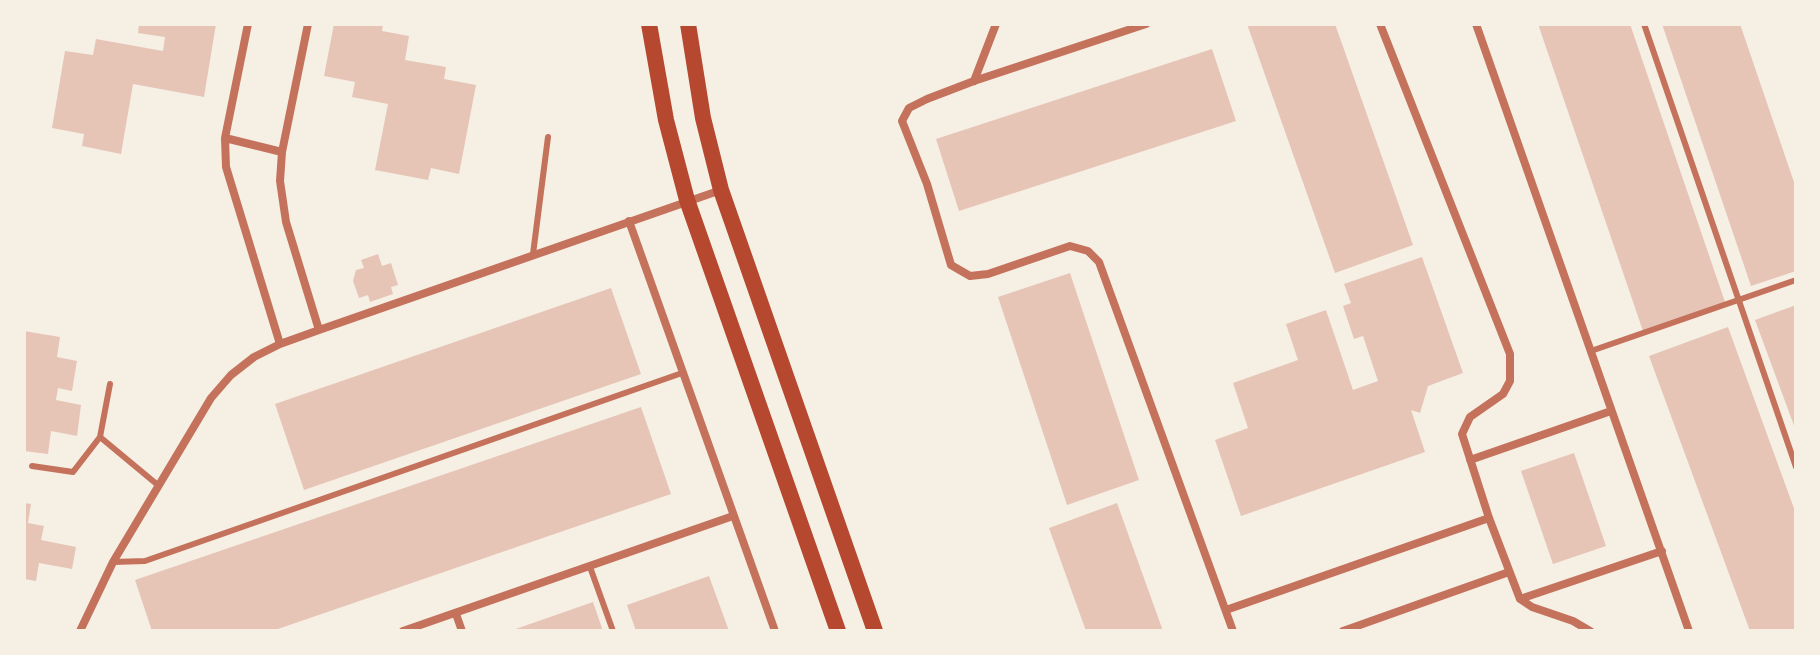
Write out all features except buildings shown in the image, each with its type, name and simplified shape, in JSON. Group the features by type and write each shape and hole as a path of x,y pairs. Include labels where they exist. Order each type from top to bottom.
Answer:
{"main road":[{"path":"649,24 666,120 687,200 838,631"},
{"path":"688,24 703,118 721,190 875,631"}],"street":[{"path":"248,24 225,138 226,167 280,344"},
{"path":"308,24 282,152 280,181 286,222 319,330"},
{"path":"974,81 996,24"},
{"path":"1146,24 974,81 909,108 902,121 927,184 951,265 970,276 988,274 1070,246 1088,251 1099,262 1233,631"},
{"path":"1380,24 1510,354 1510,381 1503,394 1470,417 1462,434 1489,518 1520,599 1590,631"},
{"path":"1476,24 1689,631"},
{"path":"225,138 282,152"},
{"path":"80,631 113,562 211,398 231,375 254,357 319,330 721,190"},
{"path":"629,221 775,631"},
{"path":"1470,460 1611,411"},
{"path":"403,631 733,516"},
{"path":"1226,610 1489,518"},
{"path":"1520,599 1662,551"},
{"path":"1343,631 1509,572"},
{"path":"456,614 462,631"}],"lane":[{"path":"1644,24 1796,467"},
{"path":"533,254 548,137"},
{"path":"1591,351 1796,280"},
{"path":"113,562 145,561 682,373"},
{"path":"32,466 73,472 100,437 110,384"},
{"path":"100,437 159,486"},
{"path":"590,567 613,631"}]}
